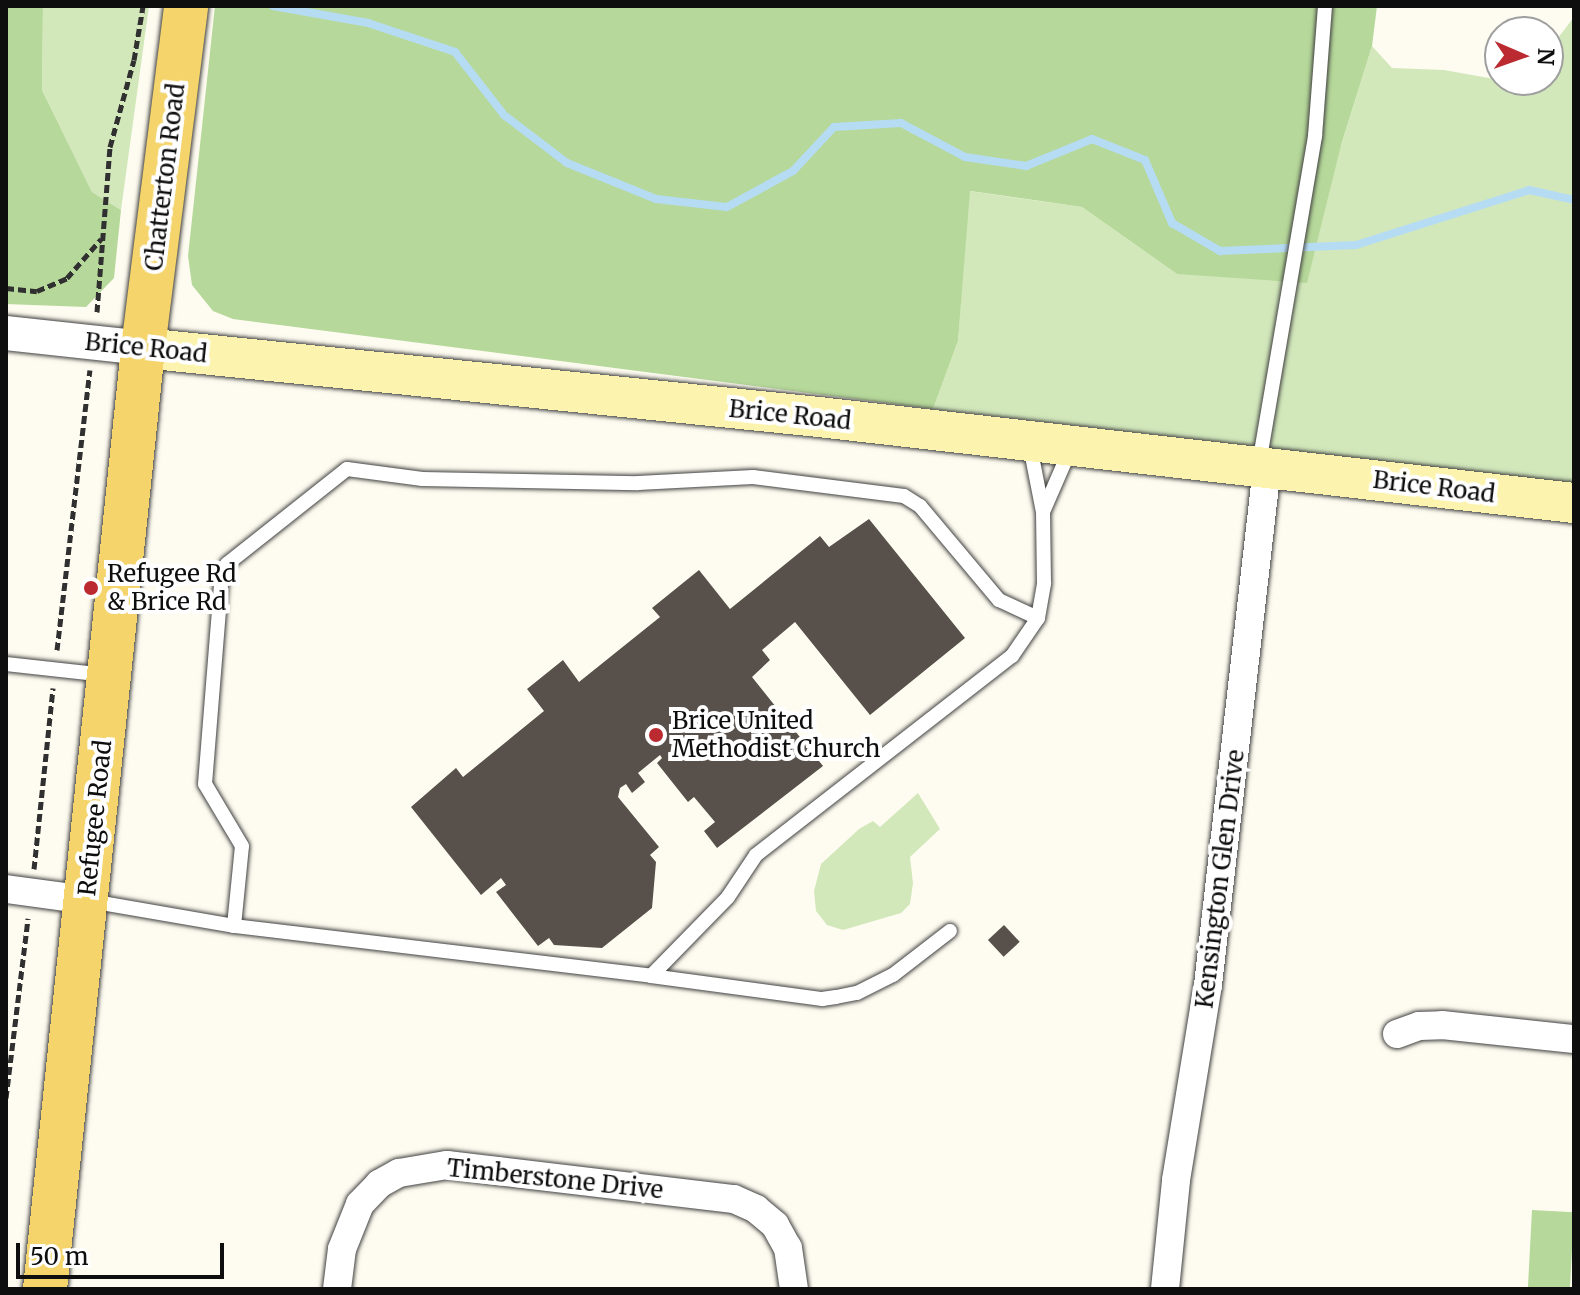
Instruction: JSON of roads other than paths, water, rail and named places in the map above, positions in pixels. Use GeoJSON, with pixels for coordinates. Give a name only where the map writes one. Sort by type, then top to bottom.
{"type":"FeatureCollection","features":[{"type":"Feature","properties":{"kind":"main road","name":"Chatterton Road"},"geometry":{"type":"LineString","coordinates":[[143,348],[184,25]]}},
{"type":"Feature","properties":{"kind":"main road","name":"Brice Road"},"geometry":{"type":"LineString","coordinates":[[143,348],[1071,446],[1574,503]]}},
{"type":"Feature","properties":{"kind":"main road","name":"Refugee Road"},"geometry":{"type":"LineString","coordinates":[[45,1289],[143,348]]}},
{"type":"Feature","properties":{"kind":"street","name":"Brice Road"},"geometry":{"type":"LineString","coordinates":[[6,333],[143,348]]}},
{"type":"Feature","properties":{"kind":"street","name":"Kensington Glen Drive"},"geometry":{"type":"LineString","coordinates":[[1165,1289],[1176,1180],[1208,985],[1263,467]]}},
{"type":"Feature","properties":{"kind":"street"},"geometry":{"type":"LineString","coordinates":[[6,889],[86,900]]}},
{"type":"Feature","properties":{"kind":"street"},"geometry":{"type":"LineString","coordinates":[[1397,1034],[1419,1026],[1442,1025],[1574,1039]]}},
{"type":"Feature","properties":{"kind":"street","name":"Timberstone Drive"},"geometry":{"type":"LineString","coordinates":[[337,1289],[342,1249],[360,1204],[379,1184],[399,1173],[447,1165],[734,1199],[756,1209],[775,1225],[788,1248],[794,1289]]}},
{"type":"Feature","properties":{"kind":"lane"},"geometry":{"type":"LineString","coordinates":[[1263,467],[1292,266],[1315,136],[1325,6]]}},
{"type":"Feature","properties":{"kind":"lane"},"geometry":{"type":"LineString","coordinates":[[651,976],[728,897],[756,855],[1012,656],[1038,618],[1044,583],[1043,512],[1029,442]]}},
{"type":"Feature","properties":{"kind":"lane"},"geometry":{"type":"LineString","coordinates":[[1043,512],[1071,446]]}},
{"type":"Feature","properties":{"kind":"lane"},"geometry":{"type":"LineString","coordinates":[[234,926],[242,846],[205,784],[221,584],[227,564],[347,469],[422,479],[622,483],[753,477],[904,496],[920,506],[999,600],[1038,618]]}},
{"type":"Feature","properties":{"kind":"lane"},"geometry":{"type":"LineString","coordinates":[[6,664],[55,667],[109,676]]}},
{"type":"Feature","properties":{"kind":"lane"},"geometry":{"type":"LineString","coordinates":[[86,900],[234,926],[822,999],[857,993],[893,975],[950,931]]}},
{"type":"Feature","properties":{"kind":"waterway"},"geometry":{"type":"LineString","coordinates":[[273,6],[368,23],[455,52],[504,115],[567,163],[656,199],[727,207],[793,171],[834,127],[901,123],[965,157],[1026,166],[1092,139],[1145,160],[1172,223],[1220,251],[1356,245],[1529,190],[1574,200]]}},
{"type":"Feature","properties":{"kind":"place","name":"Refugee Rd & Brice Rd"},"geometry":{"type":"Point","coordinates":[91,588]}},
{"type":"Feature","properties":{"kind":"place","name":"Brice United Methodist Church"},"geometry":{"type":"Point","coordinates":[656,735]}}]}
